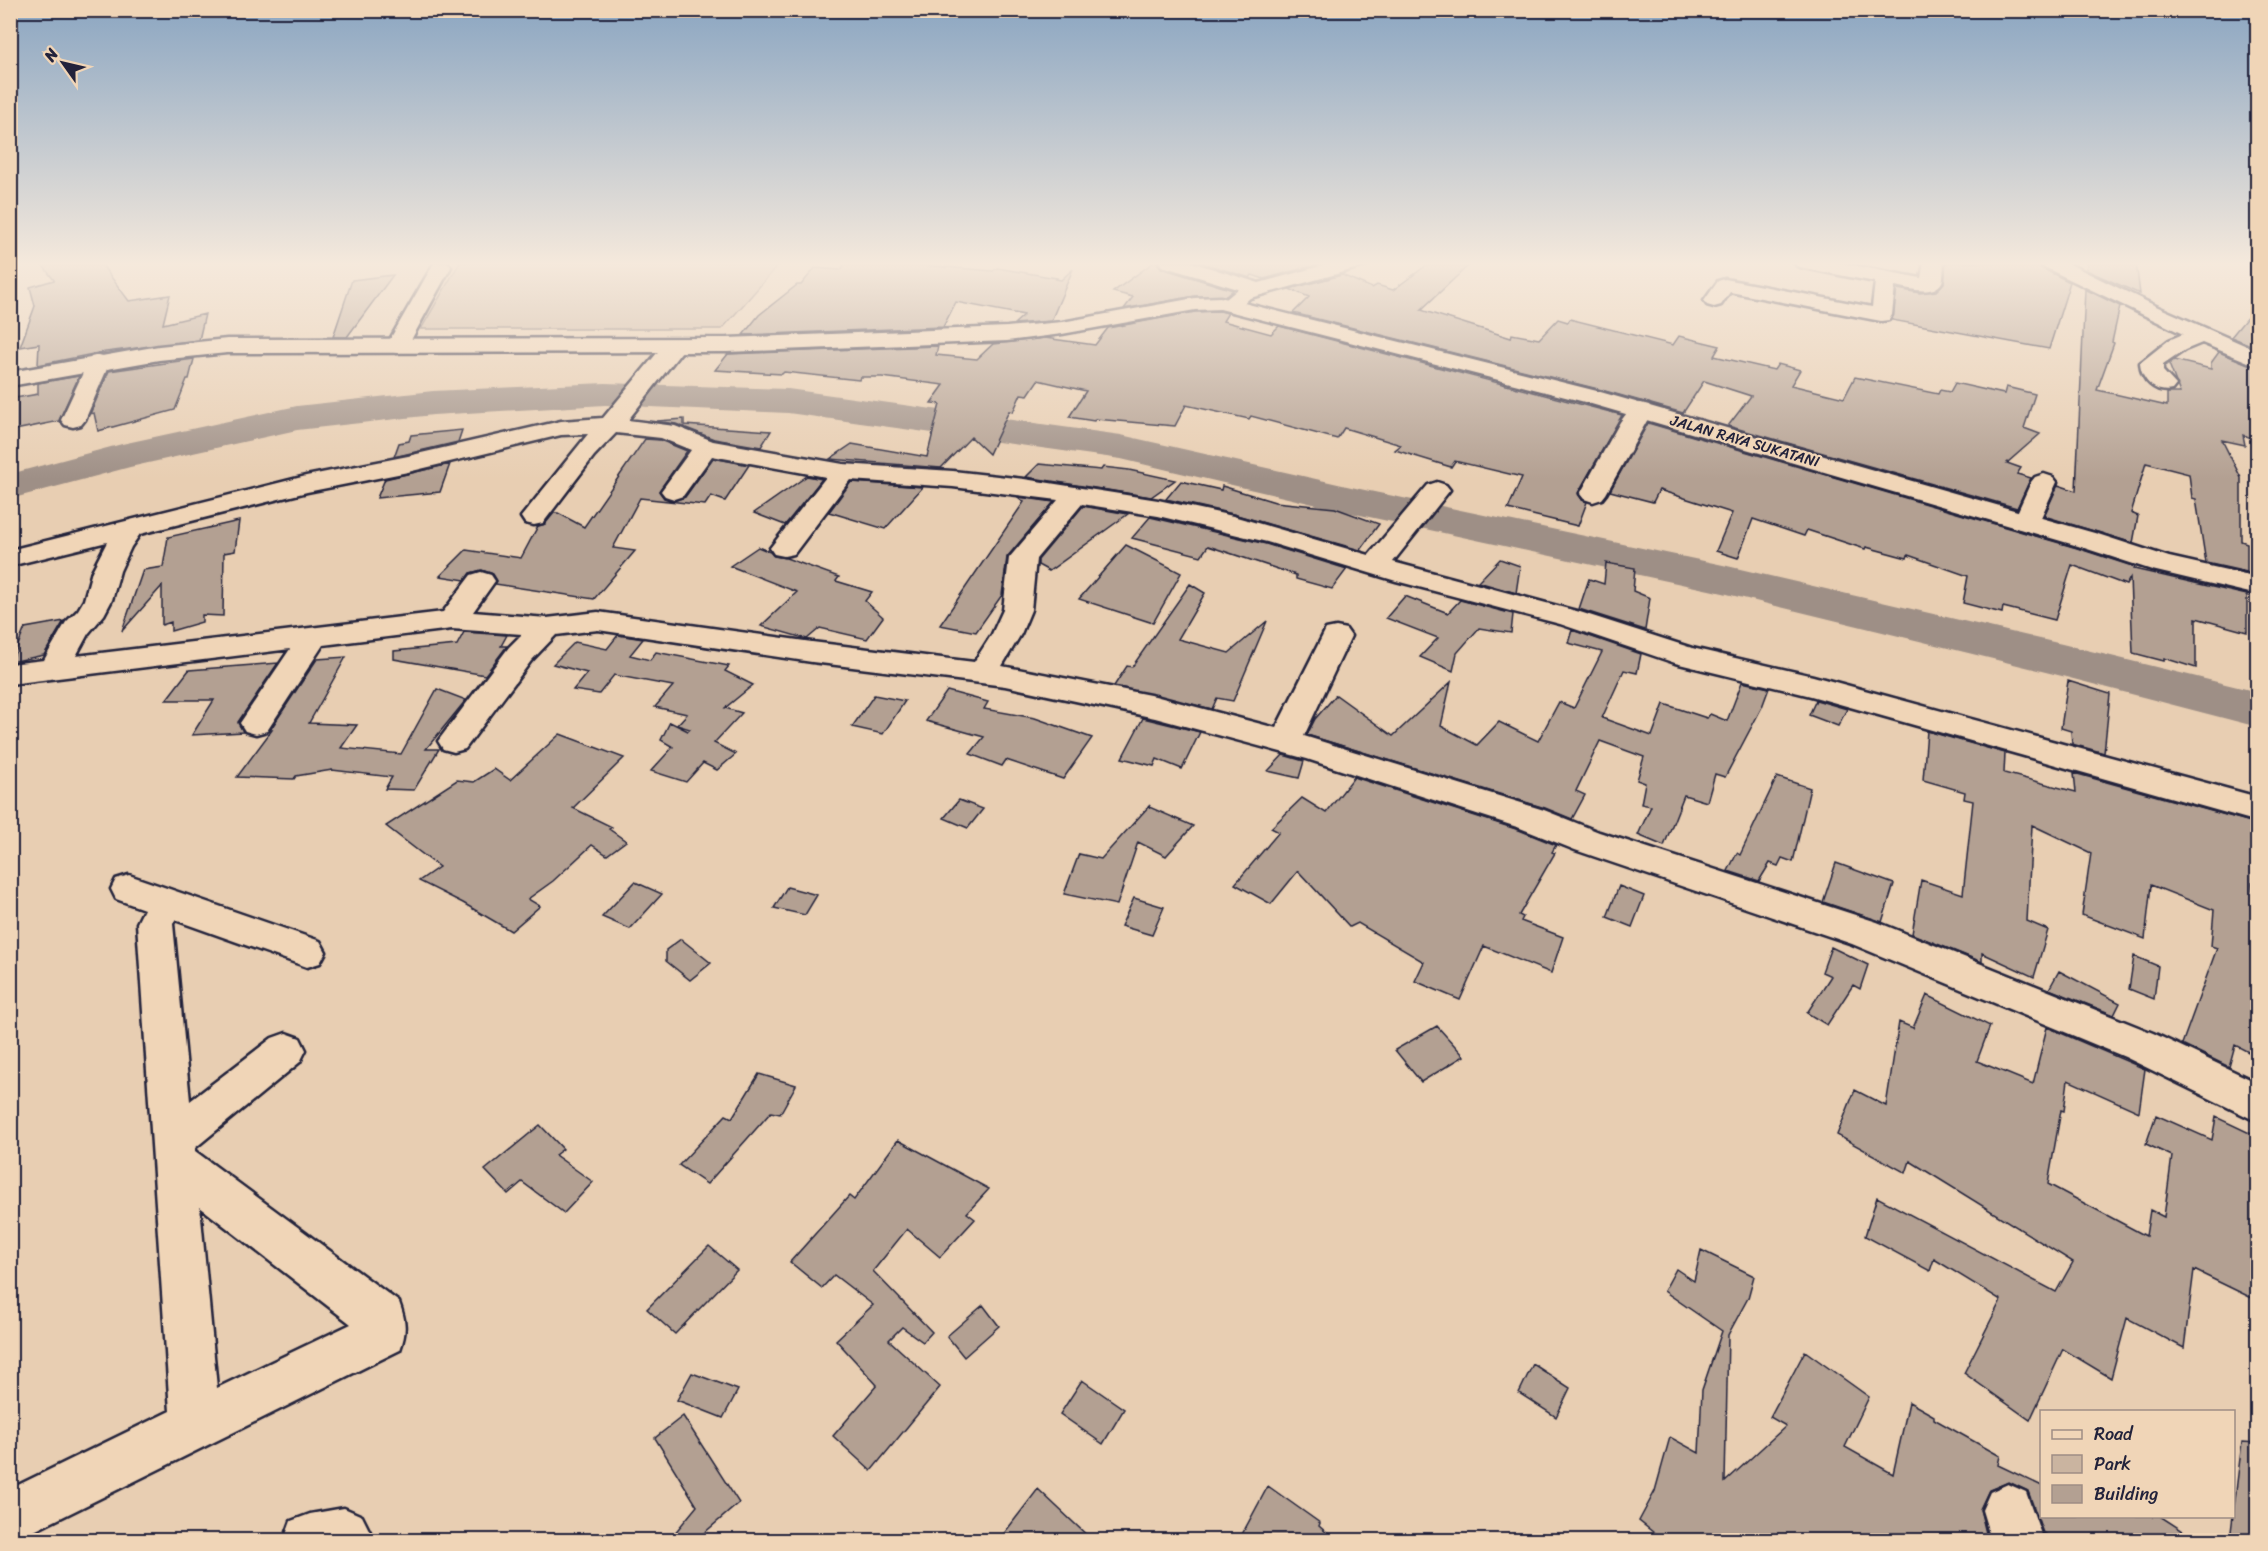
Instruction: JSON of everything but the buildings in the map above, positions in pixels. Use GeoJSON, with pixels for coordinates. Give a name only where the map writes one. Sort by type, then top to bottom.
{"type":"FeatureCollection","features":[{"type":"Feature","properties":{"kind":"street"},"geometry":{"type":"LineString","coordinates":[[397,346],[403,334]]}},
{"type":"Feature","properties":{"kind":"street","name":"JALAN RAYA SUKATANI"},"geometry":{"type":"LineString","coordinates":[[10,379],[99,362],[227,346],[397,346],[669,354],[1001,334]]}},
{"type":"Feature","properties":{"kind":"street","name":"JALAN RAYA SUKATANI"},"geometry":{"type":"LineString","coordinates":[[1379,334],[2026,522],[2141,558],[2258,586]]}},
{"type":"Feature","properties":{"kind":"street"},"geometry":{"type":"LineString","coordinates":[[2164,384],[2152,372],[2151,363],[2170,349],[2201,335],[2258,359]]}},
{"type":"Feature","properties":{"kind":"street"},"geometry":{"type":"LineString","coordinates":[[534,517],[585,451],[618,416],[669,354]]}},
{"type":"Feature","properties":{"kind":"street"},"geometry":{"type":"LineString","coordinates":[[73,420],[99,362]]}},
{"type":"Feature","properties":{"kind":"street"},"geometry":{"type":"LineString","coordinates":[[1593,494],[1632,422],[1641,410]]}},
{"type":"Feature","properties":{"kind":"street"},"geometry":{"type":"LineString","coordinates":[[10,558],[306,484],[408,464],[618,416],[666,431],[706,447],[778,462],[843,472],[953,479],[1076,495],[1158,508],[1224,522],[1375,566],[1570,618],[1686,656],[1813,686],[2258,810]]}},
{"type":"Feature","properties":{"kind":"street"},"geometry":{"type":"LineString","coordinates":[[674,491],[706,447]]}},
{"type":"Feature","properties":{"kind":"street"},"geometry":{"type":"LineString","coordinates":[[784,548],[843,472]]}},
{"type":"Feature","properties":{"kind":"street"},"geometry":{"type":"LineString","coordinates":[[2026,522],[2044,482]]}},
{"type":"Feature","properties":{"kind":"street"},"geometry":{"type":"LineString","coordinates":[[983,673],[1017,613],[1023,558],[1076,495]]}},
{"type":"Feature","properties":{"kind":"street"},"geometry":{"type":"LineString","coordinates":[[1375,566],[1429,500]]}},
{"type":"Feature","properties":{"kind":"street"},"geometry":{"type":"LineString","coordinates":[[53,670],[76,629],[90,615],[98,600],[109,563],[131,527]]}},
{"type":"Feature","properties":{"kind":"street"},"geometry":{"type":"LineString","coordinates":[[452,620],[482,581]]}},
{"type":"Feature","properties":{"kind":"street"},"geometry":{"type":"LineString","coordinates":[[10,674],[452,620],[547,627],[598,621],[812,652],[983,673],[1155,707],[1365,765],[1521,816],[1724,888],[1864,933],[2139,1045],[2258,1104]]}},
{"type":"Feature","properties":{"kind":"street"},"geometry":{"type":"LineString","coordinates":[[454,741],[520,654],[547,627]]}},
{"type":"Feature","properties":{"kind":"street"},"geometry":{"type":"LineString","coordinates":[[256,723],[314,636]]}},
{"type":"Feature","properties":{"kind":"street"},"geometry":{"type":"LineString","coordinates":[[1285,742],[1336,636]]}},
{"type":"Feature","properties":{"kind":"street"},"geometry":{"type":"LineString","coordinates":[[196,1425],[155,923],[148,897],[307,952]]}},
{"type":"Feature","properties":{"kind":"street"},"geometry":{"type":"LineString","coordinates":[[174,1150],[286,1050]]}},
{"type":"Feature","properties":{"kind":"street"},"geometry":{"type":"LineString","coordinates":[[10,1516],[383,1333],[382,1319],[174,1150]]}},
{"type":"Feature","properties":{"kind":"street"},"geometry":{"type":"LineString","coordinates":[[310,1540],[344,1534],[348,1540]]}},
{"type":"Feature","properties":{"kind":"waterway"},"geometry":{"type":"LineString","coordinates":[[10,487],[122,456],[297,418],[433,403],[605,394],[788,401],[1121,447],[1360,502],[1723,579],[2062,660],[2258,710]]}}]}
